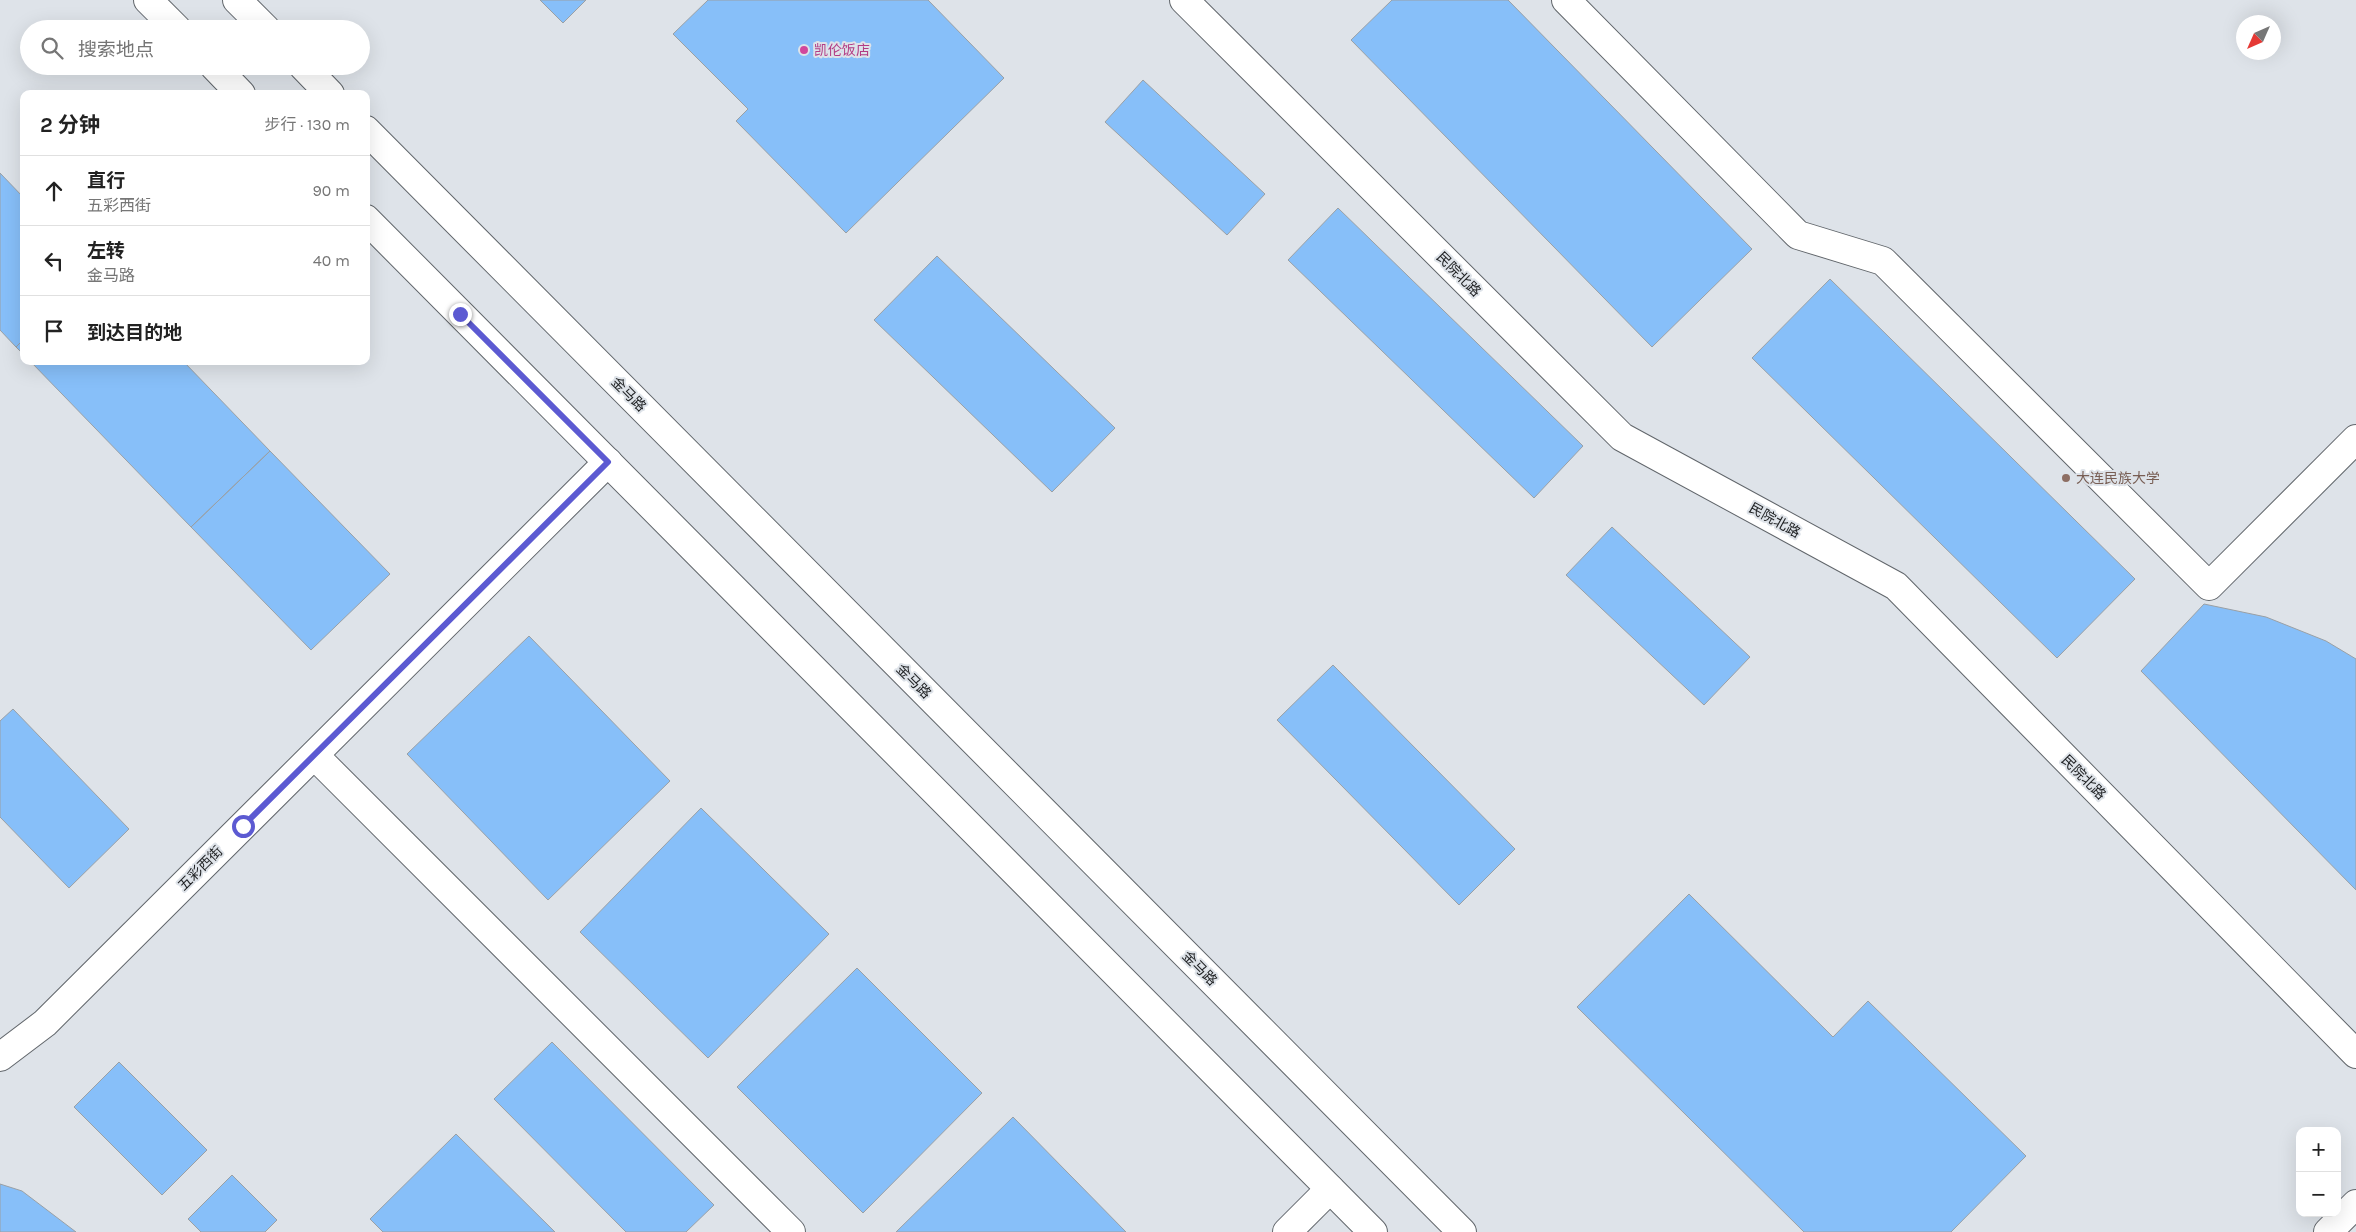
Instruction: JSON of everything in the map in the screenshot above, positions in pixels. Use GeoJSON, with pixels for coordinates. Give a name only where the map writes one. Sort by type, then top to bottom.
{"type":"FeatureCollection","features":[{"type":"Feature","properties":{"kind":"street"},"geometry":{"type":"LineString","coordinates":[[148,0],[168,20]]}},
{"type":"Feature","properties":{"kind":"street"},"geometry":{"type":"LineString","coordinates":[[237,0],[257,20]]}},
{"type":"Feature","properties":{"kind":"street","name":"民院北路"},"geometry":{"type":"LineString","coordinates":[[1184,0],[1622,437],[1896,586],[2356,1054]]}},
{"type":"Feature","properties":{"kind":"street"},"geometry":{"type":"LineString","coordinates":[[1566,0],[1798,235],[1883,261],[2209,586],[2356,439]]}},
{"type":"Feature","properties":{"kind":"street"},"geometry":{"type":"LineString","coordinates":[[223,75],[238,90]]}},
{"type":"Feature","properties":{"kind":"street"},"geometry":{"type":"LineString","coordinates":[[312,75],[326,90]]}},
{"type":"Feature","properties":{"kind":"street","name":"金马路"},"geometry":{"type":"LineString","coordinates":[[370,134],[1462,1232]]}},
{"type":"Feature","properties":{"kind":"street"},"geometry":{"type":"LineString","coordinates":[[370,223],[1373,1232]]}},
{"type":"Feature","properties":{"kind":"street","name":"五彩西街"},"geometry":{"type":"LineString","coordinates":[[0,1057],[45,1023],[608,462]]}},
{"type":"Feature","properties":{"kind":"street"},"geometry":{"type":"LineString","coordinates":[[314,755],[790,1232]]}},
{"type":"Feature","properties":{"kind":"street"},"geometry":{"type":"LineString","coordinates":[[1287,1232],[1330,1189]]}},
{"type":"Feature","properties":{"kind":"street"},"geometry":{"type":"LineString","coordinates":[[2328,1232],[2356,1204]]}},
{"type":"Feature","properties":{"kind":"building"},"geometry":{"type":"Polygon","coordinates":[[[540,0],[586,0],[563,23],[540,0]]]}},
{"type":"Feature","properties":{"kind":"building"},"geometry":{"type":"Polygon","coordinates":[[[708,0],[928,0],[1004,78],[846,233],[736,121],[748,109],[673,34],[708,0]]]}},
{"type":"Feature","properties":{"kind":"building"},"geometry":{"type":"Polygon","coordinates":[[[1392,0],[1508,0],[1752,249],[1652,347],[1351,40],[1392,0]]]}},
{"type":"Feature","properties":{"kind":"building"},"geometry":{"type":"Polygon","coordinates":[[[1143,80],[1265,194],[1227,235],[1105,122],[1143,80]]]}},
{"type":"Feature","properties":{"kind":"building"},"geometry":{"type":"Polygon","coordinates":[[[0,173],[20,194],[20,343],[16,347],[0,330],[0,173]]]}},
{"type":"Feature","properties":{"kind":"building"},"geometry":{"type":"Polygon","coordinates":[[[1338,208],[1583,446],[1534,498],[1288,260],[1338,208]]]}},
{"type":"Feature","properties":{"kind":"building"},"geometry":{"type":"Polygon","coordinates":[[[937,256],[1115,428],[1052,492],[874,320],[937,256]]]}},
{"type":"Feature","properties":{"kind":"building"},"geometry":{"type":"Polygon","coordinates":[[[1830,279],[2135,579],[2057,658],[1752,358],[1830,279]]]}},
{"type":"Feature","properties":{"kind":"building"},"geometry":{"type":"Polygon","coordinates":[[[20,343],[20,351],[16,347],[20,343]]]}},
{"type":"Feature","properties":{"kind":"building"},"geometry":{"type":"Polygon","coordinates":[[[34,365],[187,365],[270,451],[191,527],[34,365]]]}},
{"type":"Feature","properties":{"kind":"building"},"geometry":{"type":"Polygon","coordinates":[[[270,451],[390,574],[311,650],[191,527],[270,451]]]}},
{"type":"Feature","properties":{"kind":"building"},"geometry":{"type":"Polygon","coordinates":[[[1612,527],[1750,657],[1704,705],[1566,575],[1612,527]]]}},
{"type":"Feature","properties":{"kind":"building"},"geometry":{"type":"Polygon","coordinates":[[[2204,604],[2266,617],[2326,641],[2356,659],[2356,890],[2141,671],[2204,604]]]}},
{"type":"Feature","properties":{"kind":"building"},"geometry":{"type":"Polygon","coordinates":[[[529,636],[670,781],[548,900],[407,754],[529,636]]]}},
{"type":"Feature","properties":{"kind":"building"},"geometry":{"type":"Polygon","coordinates":[[[1333,665],[1515,849],[1459,905],[1277,720],[1333,665]]]}},
{"type":"Feature","properties":{"kind":"building"},"geometry":{"type":"Polygon","coordinates":[[[13,709],[129,829],[69,888],[0,817],[0,721],[13,709]]]}},
{"type":"Feature","properties":{"kind":"building"},"geometry":{"type":"Polygon","coordinates":[[[701,808],[829,934],[708,1058],[580,932],[701,808]]]}},
{"type":"Feature","properties":{"kind":"building"},"geometry":{"type":"Polygon","coordinates":[[[1689,894],[1833,1037],[1868,1001],[2026,1156],[1951,1232],[1804,1232],[1577,1007],[1689,894]]]}},
{"type":"Feature","properties":{"kind":"building"},"geometry":{"type":"Polygon","coordinates":[[[857,968],[982,1093],[863,1213],[737,1087],[857,968]]]}},
{"type":"Feature","properties":{"kind":"building"},"geometry":{"type":"Polygon","coordinates":[[[552,1042],[714,1205],[686,1232],[626,1232],[494,1099],[552,1042]]]}},
{"type":"Feature","properties":{"kind":"building"},"geometry":{"type":"Polygon","coordinates":[[[119,1062],[207,1150],[162,1195],[74,1107],[119,1062]]]}},
{"type":"Feature","properties":{"kind":"building"},"geometry":{"type":"Polygon","coordinates":[[[1013,1117],[1126,1232],[896,1232],[1013,1117]]]}},
{"type":"Feature","properties":{"kind":"building"},"geometry":{"type":"Polygon","coordinates":[[[456,1134],[555,1232],[383,1232],[370,1219],[456,1134]]]}},
{"type":"Feature","properties":{"kind":"building"},"geometry":{"type":"Polygon","coordinates":[[[232,1175],[277,1220],[265,1232],[201,1232],[188,1219],[232,1175]]]}},
{"type":"Feature","properties":{"kind":"building"},"geometry":{"type":"Polygon","coordinates":[[[0,1184],[22,1191],[76,1232],[0,1232],[0,1184]]]}},
{"type":"Feature","properties":{"kind":"place","name":"凯伦饭店"},"geometry":{"type":"Point","coordinates":[804,50]}},
{"type":"Feature","properties":{"kind":"place","name":"大连民族大学"},"geometry":{"type":"Point","coordinates":[2066,478]}},
{"type":"Feature","properties":{"kind":"route"},"geometry":{"type":"LineString","coordinates":[[243,826],[608,462],[460,314]]}}]}
